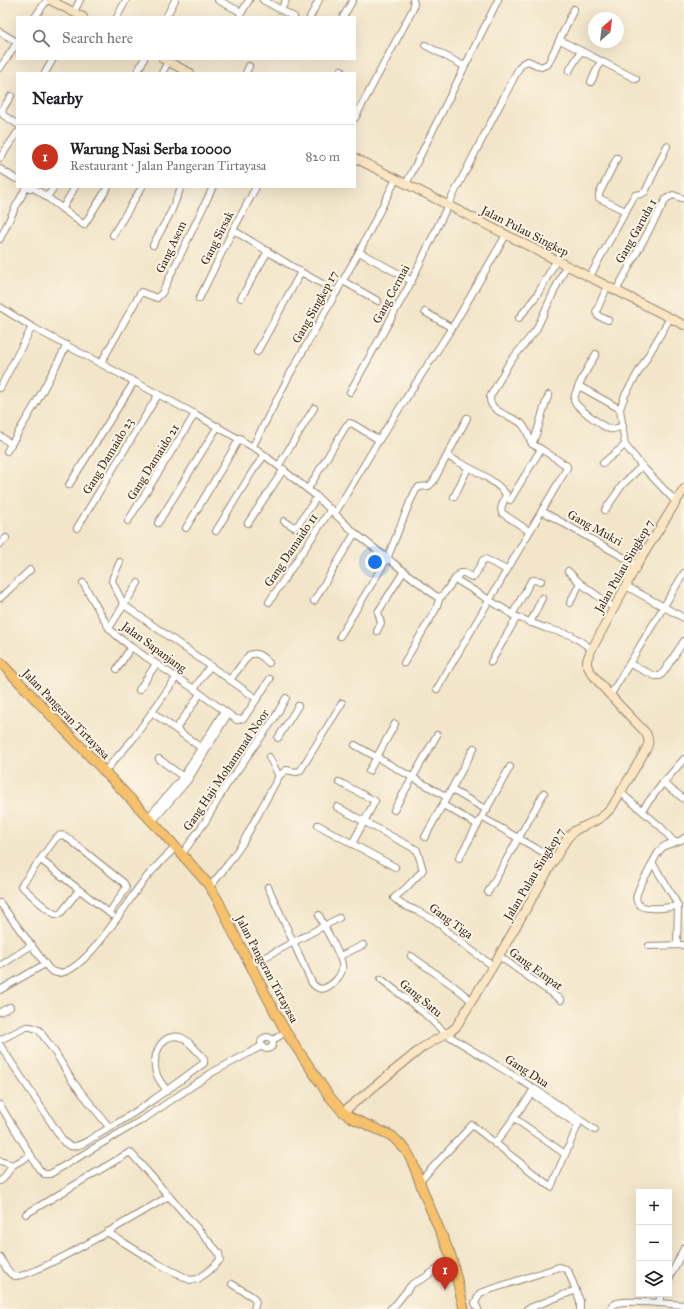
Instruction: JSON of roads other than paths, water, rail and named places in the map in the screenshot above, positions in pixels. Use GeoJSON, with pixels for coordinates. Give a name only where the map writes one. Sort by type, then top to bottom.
{"type":"FeatureCollection","features":[{"type":"Feature","properties":{"kind":"main road","name":"Jalan Pangeran Tirtayasa"},"geometry":{"type":"LineString","coordinates":[[0,662],[179,850],[210,887],[286,1032],[318,1082],[329,1096],[343,1112],[352,1118],[392,1136],[406,1150],[452,1259],[464,1309]]}},
{"type":"Feature","properties":{"kind":"street"},"geometry":{"type":"LineString","coordinates":[[36,16],[47,0]]}},
{"type":"Feature","properties":{"kind":"street"},"geometry":{"type":"LineString","coordinates":[[50,0],[78,15],[80,0]]}},
{"type":"Feature","properties":{"kind":"street"},"geometry":{"type":"LineString","coordinates":[[118,16],[126,0]]}},
{"type":"Feature","properties":{"kind":"street"},"geometry":{"type":"LineString","coordinates":[[167,16],[175,0]]}},
{"type":"Feature","properties":{"kind":"street"},"geometry":{"type":"LineString","coordinates":[[218,0],[240,14],[249,0]]}},
{"type":"Feature","properties":{"kind":"street"},"geometry":{"type":"LineString","coordinates":[[263,0],[292,16]]}},
{"type":"Feature","properties":{"kind":"street"},"geometry":{"type":"LineString","coordinates":[[281,10],[286,0]]}},
{"type":"Feature","properties":{"kind":"street"},"geometry":{"type":"LineString","coordinates":[[311,16],[319,0]]}},
{"type":"Feature","properties":{"kind":"street"},"geometry":{"type":"LineString","coordinates":[[344,16],[352,0]]}},
{"type":"Feature","properties":{"kind":"street"},"geometry":{"type":"LineString","coordinates":[[356,116],[413,9],[413,0]]}},
{"type":"Feature","properties":{"kind":"street"},"geometry":{"type":"LineString","coordinates":[[406,184],[498,0]]}},
{"type":"Feature","properties":{"kind":"street"},"geometry":{"type":"LineString","coordinates":[[574,10],[560,40],[636,79]]}},
{"type":"Feature","properties":{"kind":"street"},"geometry":{"type":"LineString","coordinates":[[0,32],[16,42]]}},
{"type":"Feature","properties":{"kind":"street","name":"Gang Cermai"},"geometry":{"type":"LineString","coordinates":[[350,392],[412,280],[448,205],[519,68],[523,63],[528,61],[538,66],[546,66],[560,40]]}},
{"type":"Feature","properties":{"kind":"street"},"geometry":{"type":"LineString","coordinates":[[0,68],[16,44]]}},
{"type":"Feature","properties":{"kind":"street"},"geometry":{"type":"LineString","coordinates":[[425,46],[464,66]]}},
{"type":"Feature","properties":{"kind":"street"},"geometry":{"type":"LineString","coordinates":[[569,71],[580,51]]}},
{"type":"Feature","properties":{"kind":"street"},"geometry":{"type":"LineString","coordinates":[[46,72],[52,60]]}},
{"type":"Feature","properties":{"kind":"street"},"geometry":{"type":"LineString","coordinates":[[138,72],[144,60]]}},
{"type":"Feature","properties":{"kind":"street"},"geometry":{"type":"LineString","coordinates":[[162,72],[166,60],[188,72]]}},
{"type":"Feature","properties":{"kind":"street"},"geometry":{"type":"LineString","coordinates":[[591,82],[601,61]]}},
{"type":"Feature","properties":{"kind":"street"},"geometry":{"type":"LineString","coordinates":[[246,72],[249,66]]}},
{"type":"Feature","properties":{"kind":"street"},"geometry":{"type":"LineString","coordinates":[[11,96],[2,110],[3,115],[16,123]]}},
{"type":"Feature","properties":{"kind":"street"},"geometry":{"type":"LineString","coordinates":[[0,158],[16,134]]}},
{"type":"Feature","properties":{"kind":"street"},"geometry":{"type":"LineString","coordinates":[[590,278],[635,195],[645,192],[667,146]]}},
{"type":"Feature","properties":{"kind":"street"},"geometry":{"type":"LineString","coordinates":[[617,158],[598,194],[599,198],[625,211]]}},
{"type":"Feature","properties":{"kind":"street","name":"Jalan Pulau Singkep"},"geometry":{"type":"LineString","coordinates":[[356,159],[606,287],[684,325]]}},
{"type":"Feature","properties":{"kind":"street"},"geometry":{"type":"LineString","coordinates":[[0,169],[16,178]]}},
{"type":"Feature","properties":{"kind":"street","name":"Gang Singkep 17"},"geometry":{"type":"LineString","coordinates":[[253,446],[290,374],[359,252],[396,179]]}},
{"type":"Feature","properties":{"kind":"street"},"geometry":{"type":"LineString","coordinates":[[0,238],[26,188],[33,188],[84,225],[107,188]]}},
{"type":"Feature","properties":{"kind":"street"},"geometry":{"type":"LineString","coordinates":[[47,197],[53,188]]}},
{"type":"Feature","properties":{"kind":"street"},"geometry":{"type":"LineString","coordinates":[[62,208],[74,188]]}},
{"type":"Feature","properties":{"kind":"street"},"geometry":{"type":"LineString","coordinates":[[113,235],[141,188]]}},
{"type":"Feature","properties":{"kind":"street","name":"Gang Asem"},"geometry":{"type":"LineString","coordinates":[[153,245],[171,212],[181,188]]}},
{"type":"Feature","properties":{"kind":"street","name":"Gang Asem"},"geometry":{"type":"LineString","coordinates":[[101,363],[140,293],[141,292],[157,298],[162,293],[213,188]]}},
{"type":"Feature","properties":{"kind":"street","name":"Gang Sirsak"},"geometry":{"type":"LineString","coordinates":[[199,299],[255,188]]}},
{"type":"Feature","properties":{"kind":"street","name":"Gang Garuda 1"},"geometry":{"type":"LineString","coordinates":[[616,291],[666,199],[673,195],[684,198]]}},
{"type":"Feature","properties":{"kind":"street"},"geometry":{"type":"LineString","coordinates":[[233,230],[336,292]]}},
{"type":"Feature","properties":{"kind":"street","name":"Gang Damaido 11"},"geometry":{"type":"LineString","coordinates":[[269,602],[333,511],[452,328],[506,235]]}},
{"type":"Feature","properties":{"kind":"street"},"geometry":{"type":"LineString","coordinates":[[241,298],[268,251]]}},
{"type":"Feature","properties":{"kind":"street"},"geometry":{"type":"LineString","coordinates":[[359,252],[412,280]]}},
{"type":"Feature","properties":{"kind":"street"},"geometry":{"type":"LineString","coordinates":[[519,318],[538,295],[556,261]]}},
{"type":"Feature","properties":{"kind":"street"},"geometry":{"type":"LineString","coordinates":[[437,689],[567,468],[565,465],[532,444],[521,423],[497,410],[489,401],[509,363],[536,330],[566,266]]}},
{"type":"Feature","properties":{"kind":"street"},"geometry":{"type":"LineString","coordinates":[[257,352],[301,272]]}},
{"type":"Feature","properties":{"kind":"street"},"geometry":{"type":"LineString","coordinates":[[343,281],[378,301]]}},
{"type":"Feature","properties":{"kind":"street"},"geometry":{"type":"LineString","coordinates":[[606,287],[596,312],[598,316],[608,320]]}},
{"type":"Feature","properties":{"kind":"street"},"geometry":{"type":"LineString","coordinates":[[0,307],[32,327],[253,446],[308,489],[355,533],[387,559],[437,597],[440,597]]}},
{"type":"Feature","properties":{"kind":"street"},"geometry":{"type":"LineString","coordinates":[[425,312],[452,328]]}},
{"type":"Feature","properties":{"kind":"street"},"geometry":{"type":"LineString","coordinates":[[670,318],[625,394],[620,409],[625,445],[642,466],[676,502]]}},
{"type":"Feature","properties":{"kind":"street"},"geometry":{"type":"LineString","coordinates":[[0,388],[32,327]]}},
{"type":"Feature","properties":{"kind":"street"},"geometry":{"type":"LineString","coordinates":[[7,451],[36,403],[67,345]]}},
{"type":"Feature","properties":{"kind":"street"},"geometry":{"type":"LineString","coordinates":[[596,354],[586,370],[574,401],[579,408],[608,429],[623,426]]}},
{"type":"Feature","properties":{"kind":"street"},"geometry":{"type":"LineString","coordinates":[[69,485],[134,382]]}},
{"type":"Feature","properties":{"kind":"street"},"geometry":{"type":"LineString","coordinates":[[580,386],[620,409]]}},
{"type":"Feature","properties":{"kind":"street","name":"Gang Damaido 23"},"geometry":{"type":"LineString","coordinates":[[77,528],[158,395]]}},
{"type":"Feature","properties":{"kind":"street"},"geometry":{"type":"LineString","coordinates":[[532,444],[536,437],[549,395]]}},
{"type":"Feature","properties":{"kind":"street"},"geometry":{"type":"LineString","coordinates":[[279,465],[314,408]]}},
{"type":"Feature","properties":{"kind":"street","name":"Gang Damaido 21"},"geometry":{"type":"LineString","coordinates":[[128,521],[195,414]]}},
{"type":"Feature","properties":{"kind":"street"},"geometry":{"type":"LineString","coordinates":[[340,636],[387,559],[416,490],[419,487],[431,485],[467,418]]}},
{"type":"Feature","properties":{"kind":"street"},"geometry":{"type":"LineString","coordinates":[[308,489],[348,424],[353,424],[379,440]]}},
{"type":"Feature","properties":{"kind":"street"},"geometry":{"type":"LineString","coordinates":[[158,523],[218,426]]}},
{"type":"Feature","properties":{"kind":"street"},"geometry":{"type":"LineString","coordinates":[[0,436],[11,444]]}},
{"type":"Feature","properties":{"kind":"street"},"geometry":{"type":"LineString","coordinates":[[186,528],[240,438]]}},
{"type":"Feature","properties":{"kind":"street"},"geometry":{"type":"LineString","coordinates":[[603,463],[625,445]]}},
{"type":"Feature","properties":{"kind":"street"},"geometry":{"type":"LineString","coordinates":[[510,500],[541,449]]}},
{"type":"Feature","properties":{"kind":"street"},"geometry":{"type":"LineString","coordinates":[[216,531],[254,469],[265,455]]}},
{"type":"Feature","properties":{"kind":"street"},"geometry":{"type":"LineString","coordinates":[[447,456],[489,479],[503,490],[506,494],[501,509],[502,513],[529,531]]}},
{"type":"Feature","properties":{"kind":"street"},"geometry":{"type":"LineString","coordinates":[[605,510],[623,484],[642,466]]}},
{"type":"Feature","properties":{"kind":"street"},"geometry":{"type":"LineString","coordinates":[[454,497],[468,468]]}},
{"type":"Feature","properties":{"kind":"street"},"geometry":{"type":"LineString","coordinates":[[248,523],[284,470]]}},
{"type":"Feature","properties":{"kind":"street","name":"Jalan Pulau Singkep 7"},"geometry":{"type":"LineString","coordinates":[[343,1112],[423,1047],[456,1027],[570,834],[575,829],[594,822],[606,814],[612,807],[644,753],[649,739],[646,733],[589,669],[587,664],[588,657],[637,565],[684,488]]}},
{"type":"Feature","properties":{"kind":"street"},"geometry":{"type":"LineString","coordinates":[[284,521],[294,527],[298,525],[317,497]]}},
{"type":"Feature","properties":{"kind":"street","name":"Gang Mukri"},"geometry":{"type":"LineString","coordinates":[[542,511],[637,565]]}},
{"type":"Feature","properties":{"kind":"street"},"geometry":{"type":"LineString","coordinates":[[314,601],[355,533]]}},
{"type":"Feature","properties":{"kind":"street"},"geometry":{"type":"LineString","coordinates":[[0,544],[6,538]]}},
{"type":"Feature","properties":{"kind":"street"},"geometry":{"type":"LineString","coordinates":[[404,663],[440,607],[440,597],[458,574],[462,572],[474,577],[482,560],[485,559],[507,570]]}},
{"type":"Feature","properties":{"kind":"street"},"geometry":{"type":"LineString","coordinates":[[120,562],[112,577],[112,581],[124,605],[257,699]]}},
{"type":"Feature","properties":{"kind":"street"},"geometry":{"type":"LineString","coordinates":[[0,598],[30,570]]}},
{"type":"Feature","properties":{"kind":"street"},"geometry":{"type":"LineString","coordinates":[[377,631],[381,623],[378,612],[404,571]]}},
{"type":"Feature","properties":{"kind":"street"},"geometry":{"type":"LineString","coordinates":[[568,571],[580,583],[614,608]]}},
{"type":"Feature","properties":{"kind":"street"},"geometry":{"type":"LineString","coordinates":[[611,694],[684,573]]}},
{"type":"Feature","properties":{"kind":"street"},"geometry":{"type":"LineString","coordinates":[[455,579],[515,616],[530,623],[571,635],[592,649]]}},
{"type":"Feature","properties":{"kind":"street"},"geometry":{"type":"LineString","coordinates":[[491,662],[531,582],[533,580],[541,581]]}},
{"type":"Feature","properties":{"kind":"street","name":"Jalan Sapanjang"},"geometry":{"type":"LineString","coordinates":[[83,583],[109,628],[131,647],[194,689],[226,713]]}},
{"type":"Feature","properties":{"kind":"street"},"geometry":{"type":"LineString","coordinates":[[109,628],[138,583]]}},
{"type":"Feature","properties":{"kind":"street"},"geometry":{"type":"LineString","coordinates":[[570,603],[580,583]]}},
{"type":"Feature","properties":{"kind":"street"},"geometry":{"type":"LineString","coordinates":[[626,586],[684,618]]}},
{"type":"Feature","properties":{"kind":"street"},"geometry":{"type":"LineString","coordinates":[[530,623],[542,598]]}},
{"type":"Feature","properties":{"kind":"street"},"geometry":{"type":"LineString","coordinates":[[630,664],[656,676],[660,676],[684,641]]}},
{"type":"Feature","properties":{"kind":"street"},"geometry":{"type":"LineString","coordinates":[[117,669],[131,647]]}},
{"type":"Feature","properties":{"kind":"street"},"geometry":{"type":"LineString","coordinates":[[230,680],[249,655],[254,653],[258,654],[269,663]]}},
{"type":"Feature","properties":{"kind":"street"},"geometry":{"type":"LineString","coordinates":[[139,690],[156,664]]}},
{"type":"Feature","properties":{"kind":"street"},"geometry":{"type":"LineString","coordinates":[[194,689],[210,666]]}},
{"type":"Feature","properties":{"kind":"street"},"geometry":{"type":"LineString","coordinates":[[104,772],[133,739],[176,678]]}},
{"type":"Feature","properties":{"kind":"street"},"geometry":{"type":"LineString","coordinates":[[150,820],[185,778],[226,713],[237,720],[244,718],[270,679]]}},
{"type":"Feature","properties":{"kind":"street"},"geometry":{"type":"LineString","coordinates":[[176,729],[200,694]]}},
{"type":"Feature","properties":{"kind":"street","name":"Gang Haji Mohammad Noor"},"geometry":{"type":"LineString","coordinates":[[45,964],[52,972],[58,974],[65,972],[75,966],[93,950],[151,871],[179,850],[205,822],[226,786],[274,719],[286,698]]}},
{"type":"Feature","properties":{"kind":"street"},"geometry":{"type":"LineString","coordinates":[[210,887],[242,844],[279,776],[286,770],[296,772],[300,771],[342,703]]}},
{"type":"Feature","properties":{"kind":"street"},"geometry":{"type":"LineString","coordinates":[[278,738],[298,706]]}},
{"type":"Feature","properties":{"kind":"street"},"geometry":{"type":"LineString","coordinates":[[152,712],[203,749]]}},
{"type":"Feature","properties":{"kind":"street"},"geometry":{"type":"LineString","coordinates":[[274,719],[285,726]]}},
{"type":"Feature","properties":{"kind":"street"},"geometry":{"type":"LineString","coordinates":[[369,771],[395,724]]}},
{"type":"Feature","properties":{"kind":"street"},"geometry":{"type":"LineString","coordinates":[[394,810],[437,735]]}},
{"type":"Feature","properties":{"kind":"street"},"geometry":{"type":"LineString","coordinates":[[355,745],[447,797]]}},
{"type":"Feature","properties":{"kind":"street"},"geometry":{"type":"LineString","coordinates":[[425,837],[474,748]]}},
{"type":"Feature","properties":{"kind":"street"},"geometry":{"type":"LineString","coordinates":[[269,757],[279,776]]}},
{"type":"Feature","properties":{"kind":"street"},"geometry":{"type":"LineString","coordinates":[[159,759],[185,778]]}},
{"type":"Feature","properties":{"kind":"street"},"geometry":{"type":"LineString","coordinates":[[642,810],[684,759]]}},
{"type":"Feature","properties":{"kind":"street"},"geometry":{"type":"LineString","coordinates":[[459,858],[483,818],[510,767]]}},
{"type":"Feature","properties":{"kind":"street"},"geometry":{"type":"LineString","coordinates":[[339,782],[375,801],[352,844]]}},
{"type":"Feature","properties":{"kind":"street"},"geometry":{"type":"LineString","coordinates":[[663,783],[684,799]]}},
{"type":"Feature","properties":{"kind":"street"},"geometry":{"type":"LineString","coordinates":[[452,790],[487,810]]}},
{"type":"Feature","properties":{"kind":"street"},"geometry":{"type":"LineString","coordinates":[[620,792],[666,832],[674,842]]}},
{"type":"Feature","properties":{"kind":"street"},"geometry":{"type":"LineString","coordinates":[[488,892],[544,793]]}},
{"type":"Feature","properties":{"kind":"street"},"geometry":{"type":"LineString","coordinates":[[443,804],[478,825]]}},
{"type":"Feature","properties":{"kind":"street"},"geometry":{"type":"LineString","coordinates":[[337,807],[364,822]]}},
{"type":"Feature","properties":{"kind":"street"},"geometry":{"type":"LineString","coordinates":[[483,818],[555,859]]}},
{"type":"Feature","properties":{"kind":"street","name":"Gang Tiga"},"geometry":{"type":"LineString","coordinates":[[364,822],[417,850],[423,870],[394,898],[401,904],[417,910],[435,920],[456,939],[493,966]]}},
{"type":"Feature","properties":{"kind":"street"},"geometry":{"type":"LineString","coordinates":[[318,825],[394,867]]}},
{"type":"Feature","properties":{"kind":"street"},"geometry":{"type":"LineString","coordinates":[[79,890],[61,913],[55,914],[21,886],[58,836],[62,835],[124,883],[126,888],[109,913]]}},
{"type":"Feature","properties":{"kind":"street"},"geometry":{"type":"LineString","coordinates":[[678,906],[655,909],[646,908],[639,905],[636,901],[636,895],[639,887],[663,847],[674,842],[683,841]]}},
{"type":"Feature","properties":{"kind":"street"},"geometry":{"type":"LineString","coordinates":[[41,860],[117,918]]}},
{"type":"Feature","properties":{"kind":"street"},"geometry":{"type":"LineString","coordinates":[[653,864],[674,896],[678,906],[676,945]]}},
{"type":"Feature","properties":{"kind":"street"},"geometry":{"type":"LineString","coordinates":[[268,887],[292,942],[312,982],[320,989],[325,988],[335,982],[343,966],[340,956],[324,927],[320,915]]}},
{"type":"Feature","properties":{"kind":"street"},"geometry":{"type":"LineString","coordinates":[[0,903],[45,964],[0,990]]}},
{"type":"Feature","properties":{"kind":"street"},"geometry":{"type":"LineString","coordinates":[[250,965],[339,918]]}},
{"type":"Feature","properties":{"kind":"street"},"geometry":{"type":"LineString","coordinates":[[1,963],[32,945]]}},
{"type":"Feature","properties":{"kind":"street"},"geometry":{"type":"LineString","coordinates":[[340,956],[363,945]]}},
{"type":"Feature","properties":{"kind":"street"},"geometry":{"type":"LineString","coordinates":[[649,946],[684,945]]}},
{"type":"Feature","properties":{"kind":"street"},"geometry":{"type":"LineString","coordinates":[[411,956],[472,1001]]}},
{"type":"Feature","properties":{"kind":"street","name":"Gang Empat"},"geometry":{"type":"LineString","coordinates":[[499,956],[561,1000]]}},
{"type":"Feature","properties":{"kind":"street","name":"Gang Satu"},"geometry":{"type":"LineString","coordinates":[[381,979],[424,1013],[446,1034]]}},
{"type":"Feature","properties":{"kind":"street"},"geometry":{"type":"LineString","coordinates":[[0,1012],[10,1007]]}},
{"type":"Feature","properties":{"kind":"street"},"geometry":{"type":"LineString","coordinates":[[0,1040],[26,1027],[39,1030],[73,1082],[110,1128]]}},
{"type":"Feature","properties":{"kind":"street"},"geometry":{"type":"LineString","coordinates":[[0,1105],[41,1172],[44,1174],[50,1174],[145,1118],[213,1072],[262,1046],[261,1041],[264,1038],[269,1037],[273,1040],[286,1032]]}},
{"type":"Feature","properties":{"kind":"street","name":"Gang Dua"},"geometry":{"type":"LineString","coordinates":[[446,1034],[595,1130]]}},
{"type":"Feature","properties":{"kind":"street"},"geometry":{"type":"LineString","coordinates":[[0,1045],[64,1142],[69,1146],[75,1146],[110,1128],[167,1091],[204,1063],[204,1058],[192,1045],[184,1039],[178,1037],[171,1038],[162,1043],[156,1052],[156,1074],[167,1091]]}},
{"type":"Feature","properties":{"kind":"street"},"geometry":{"type":"LineString","coordinates":[[420,1181],[472,1125],[495,1144],[551,1187],[578,1125],[533,1091],[495,1144]]}},
{"type":"Feature","properties":{"kind":"street"},"geometry":{"type":"LineString","coordinates":[[514,1118],[565,1154]]}},
{"type":"Feature","properties":{"kind":"street"},"geometry":{"type":"LineString","coordinates":[[26,1214],[130,1152],[221,1256],[220,1260],[209,1271],[198,1279],[190,1280],[184,1278],[107,1232]]}},
{"type":"Feature","properties":{"kind":"street"},"geometry":{"type":"LineString","coordinates":[[0,1181],[13,1165],[31,1155]]}},
{"type":"Feature","properties":{"kind":"street"},"geometry":{"type":"LineString","coordinates":[[0,1161],[13,1165]]}},
{"type":"Feature","properties":{"kind":"street"},"geometry":{"type":"LineString","coordinates":[[0,1258],[9,1271],[14,1275],[19,1276],[48,1264],[169,1196]]}},
{"type":"Feature","properties":{"kind":"street"},"geometry":{"type":"LineString","coordinates":[[672,1273],[684,1248]]}},
{"type":"Feature","properties":{"kind":"street"},"geometry":{"type":"LineString","coordinates":[[390,1309],[400,1300],[412,1284],[424,1278],[452,1259]]}},
{"type":"Feature","properties":{"kind":"street"},"geometry":{"type":"LineString","coordinates":[[478,1309],[475,1303],[480,1293],[558,1267],[566,1269],[569,1273],[580,1301],[580,1309]]}},
{"type":"Feature","properties":{"kind":"street"},"geometry":{"type":"LineString","coordinates":[[232,1284],[253,1297],[256,1302],[254,1309]]}},
{"type":"Feature","properties":{"kind":"street"},"geometry":{"type":"LineString","coordinates":[[527,1309],[576,1290]]}},
{"type":"Feature","properties":{"kind":"street"},"geometry":{"type":"LineString","coordinates":[[653,1305],[660,1297]]}},
{"type":"Feature","properties":{"kind":"street"},"geometry":{"type":"LineString","coordinates":[[610,1309],[615,1304],[623,1302],[653,1305],[684,1305]]}},
{"type":"Feature","properties":{"kind":"place","name":"Warung Nasi Serba 10000"},"geometry":{"type":"Point","coordinates":[445,1290]}}]}
